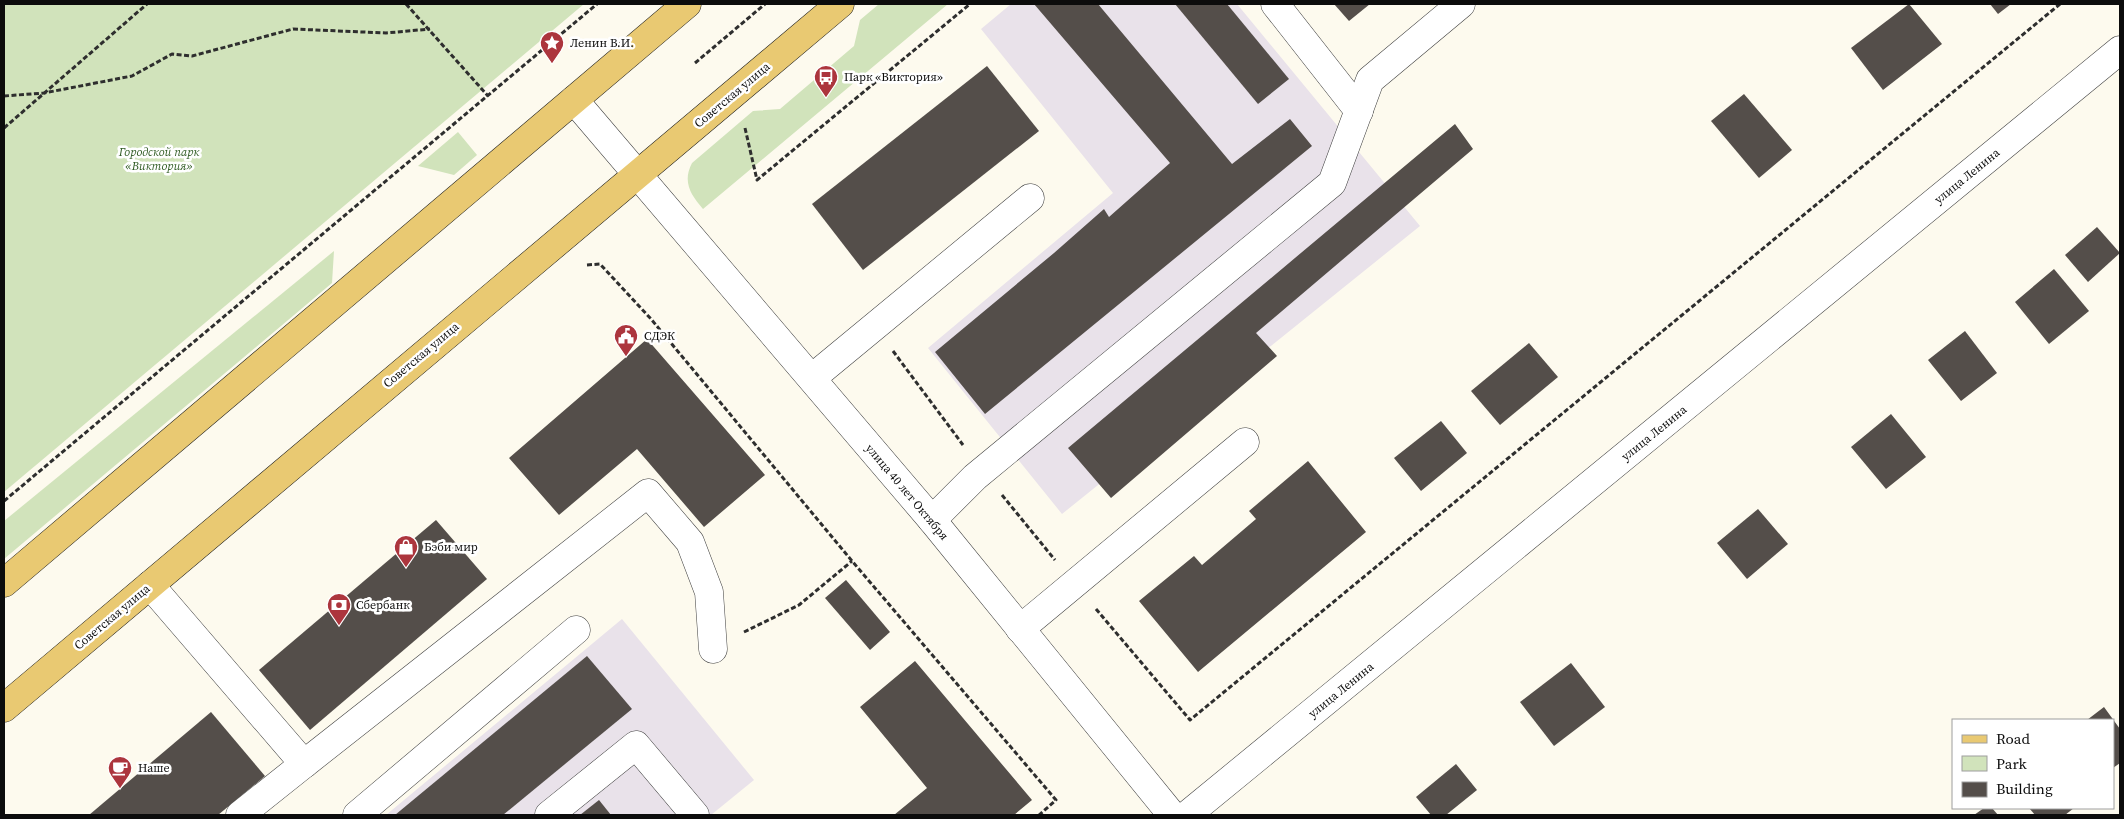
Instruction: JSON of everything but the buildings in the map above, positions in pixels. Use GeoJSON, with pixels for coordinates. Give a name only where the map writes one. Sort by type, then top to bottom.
{"type":"FeatureCollection","features":[{"type":"Feature","properties":{"kind":"main road"},"geometry":{"type":"LineString","coordinates":[[4,583],[687,4]]}},
{"type":"Feature","properties":{"kind":"main road","name":"Советская улица"},"geometry":{"type":"LineString","coordinates":[[4,708],[840,4]]}},
{"type":"Feature","properties":{"kind":"street"},"geometry":{"type":"LineString","coordinates":[[1275,4],[1359,111]]}},
{"type":"Feature","properties":{"kind":"street"},"geometry":{"type":"LineString","coordinates":[[932,520],[982,471],[1332,184],[1370,80],[1461,4]]}},
{"type":"Feature","properties":{"kind":"street","name":"улица Ленина"},"geometry":{"type":"LineString","coordinates":[[1187,815],[2120,50]]}},
{"type":"Feature","properties":{"kind":"street","name":"улица 40 лет Октября"},"geometry":{"type":"LineString","coordinates":[[574,100],[932,520],[1172,815]]}},
{"type":"Feature","properties":{"kind":"street"},"geometry":{"type":"LineString","coordinates":[[812,378],[1030,198]]}},
{"type":"Feature","properties":{"kind":"street"},"geometry":{"type":"LineString","coordinates":[[1020,629],[1245,442]]}},
{"type":"Feature","properties":{"kind":"street"},"geometry":{"type":"LineString","coordinates":[[240,815],[648,493],[690,542],[709,592],[712,649]]}},
{"type":"Feature","properties":{"kind":"street"},"geometry":{"type":"LineString","coordinates":[[150,585],[304,764]]}},
{"type":"Feature","properties":{"kind":"street"},"geometry":{"type":"LineString","coordinates":[[357,815],[576,630]]}},
{"type":"Feature","properties":{"kind":"street"},"geometry":{"type":"LineString","coordinates":[[549,815],[636,745],[695,815]]}},
{"type":"Feature","properties":{"kind":"path"},"geometry":{"type":"LineString","coordinates":[[4,128],[147,4]]}},
{"type":"Feature","properties":{"kind":"path"},"geometry":{"type":"LineString","coordinates":[[406,4],[488,96]]}},
{"type":"Feature","properties":{"kind":"path"},"geometry":{"type":"LineString","coordinates":[[4,501],[597,4]]}},
{"type":"Feature","properties":{"kind":"path"},"geometry":{"type":"LineString","coordinates":[[695,63],[766,4]]}},
{"type":"Feature","properties":{"kind":"path"},"geometry":{"type":"LineString","coordinates":[[744,126],[757,180],[970,4]]}},
{"type":"Feature","properties":{"kind":"path"},"geometry":{"type":"LineString","coordinates":[[875,327],[982,471],[1190,720],[2060,4]]}},
{"type":"Feature","properties":{"kind":"path"},"geometry":{"type":"LineString","coordinates":[[4,96],[44,93],[132,76],[172,54],[192,56],[293,29],[386,33],[430,29]]}},
{"type":"Feature","properties":{"kind":"path"},"geometry":{"type":"LineString","coordinates":[[587,265],[600,264],[651,319],[852,561],[1056,800],[1039,815]]}},
{"type":"Feature","properties":{"kind":"path"},"geometry":{"type":"LineString","coordinates":[[712,649],[798,605],[852,561]]}},
{"type":"Feature","properties":{"kind":"shaded area"},"geometry":{"type":"Polygon","coordinates":[[[1011,4],[1237,4],[1420,226],[1062,514],[928,348],[1113,193],[981,29],[1011,4]]]}},
{"type":"Feature","properties":{"kind":"shaded area"},"geometry":{"type":"Polygon","coordinates":[[[622,619],[754,780],[711,815],[386,815],[622,619]]]}},
{"type":"Feature","properties":{"kind":"green space","name":"Городской парк «Виктория»"},"geometry":{"type":"Polygon","coordinates":[[[4,4],[584,4],[4,492],[4,4]]]}},
{"type":"Feature","properties":{"kind":"green space"},"geometry":{"type":"Polygon","coordinates":[[[879,4],[948,4],[703,209],[689,188],[688,176],[692,163],[753,111],[780,109],[854,46],[860,20],[879,4]]]}},
{"type":"Feature","properties":{"kind":"green space"},"geometry":{"type":"Polygon","coordinates":[[[458,132],[477,155],[454,175],[418,166],[458,132]]]}},
{"type":"Feature","properties":{"kind":"green space"},"geometry":{"type":"Polygon","coordinates":[[[334,251],[332,283],[4,559],[4,521],[334,251]]]}},
{"type":"Feature","properties":{"kind":"place","name":"Ленин В.И."},"geometry":{"type":"Point","coordinates":[552,64]}},
{"type":"Feature","properties":{"kind":"place","name":"Парк «Виктория»"},"geometry":{"type":"Point","coordinates":[826,98]}},
{"type":"Feature","properties":{"kind":"place","name":"СДЭК"},"geometry":{"type":"Point","coordinates":[626,357]}},
{"type":"Feature","properties":{"kind":"place","name":"Бэби мир"},"geometry":{"type":"Point","coordinates":[406,568]}},
{"type":"Feature","properties":{"kind":"place","name":"Сбербанк"},"geometry":{"type":"Point","coordinates":[339,626]}},
{"type":"Feature","properties":{"kind":"place","name":"Наше"},"geometry":{"type":"Point","coordinates":[120,789]}}]}
